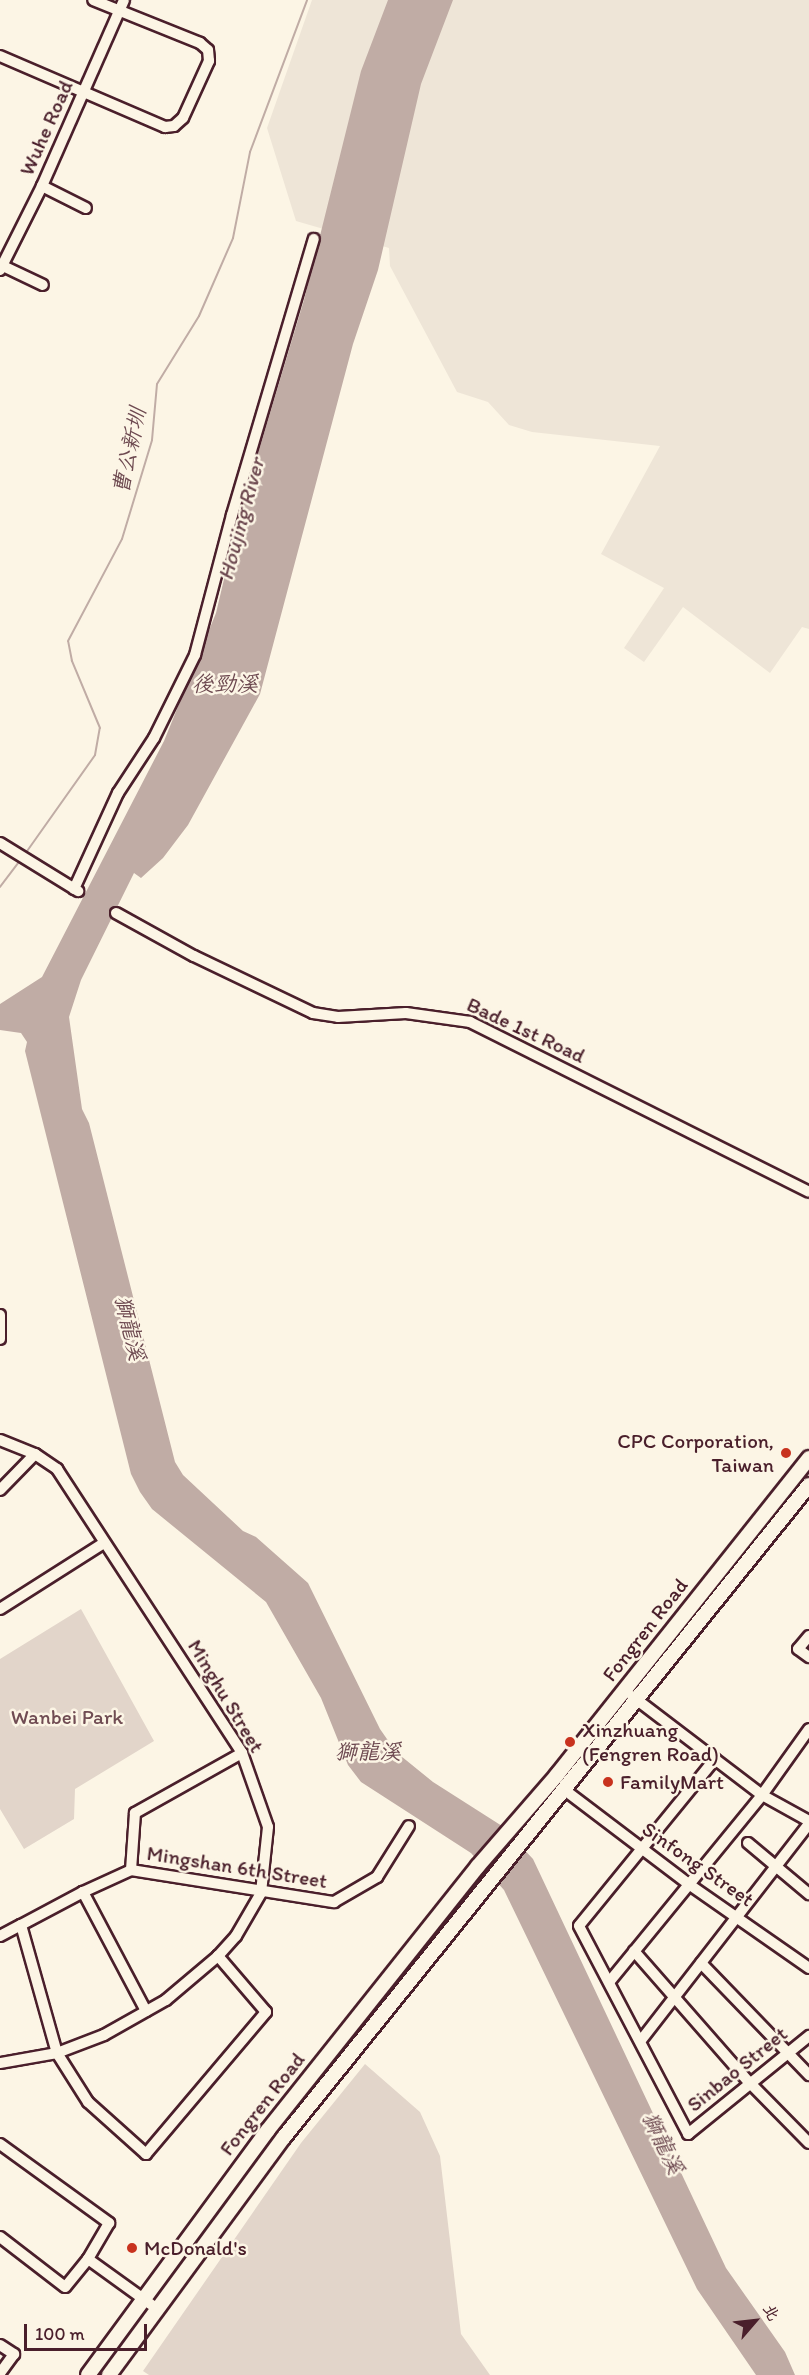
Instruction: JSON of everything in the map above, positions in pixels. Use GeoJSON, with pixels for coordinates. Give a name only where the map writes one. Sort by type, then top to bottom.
{"type":"FeatureCollection","features":[{"type":"Feature","properties":{"kind":"main road","name":"Fongren Road"},"geometry":{"type":"LineString","coordinates":[[88,2375],[268,2130],[478,1866],[624,1691],[809,1458]]}},
{"type":"Feature","properties":{"kind":"main road","name":"Fongren Road"},"geometry":{"type":"LineString","coordinates":[[109,2375],[156,2308],[284,2137],[490,1879],[566,1791],[809,1485]]}},
{"type":"Feature","properties":{"kind":"street"},"geometry":{"type":"LineString","coordinates":[[0,56],[165,127],[174,126],[183,118],[209,61],[208,50],[200,43],[93,0]]}},
{"type":"Feature","properties":{"kind":"street","name":"Wuhe Road"},"geometry":{"type":"LineString","coordinates":[[2,268],[42,186],[124,0]]}},
{"type":"Feature","properties":{"kind":"street"},"geometry":{"type":"LineString","coordinates":[[42,186],[86,208]]}},
{"type":"Feature","properties":{"kind":"street"},"geometry":{"type":"LineString","coordinates":[[0,843],[16,856],[76,890],[118,793],[154,738],[195,654],[232,515],[314,239]]}},
{"type":"Feature","properties":{"kind":"street"},"geometry":{"type":"LineString","coordinates":[[2,268],[43,285]]}},
{"type":"Feature","properties":{"kind":"street","name":"Bade 1st Road"},"geometry":{"type":"LineString","coordinates":[[116,913],[194,957],[318,1015],[405,1013],[470,1022],[809,1192]]}},
{"type":"Feature","properties":{"kind":"street"},"geometry":{"type":"LineString","coordinates":[[0,1315],[0,1340]]}},
{"type":"Feature","properties":{"kind":"street","name":"Minghu Street"},"geometry":{"type":"LineString","coordinates":[[0,1440],[35,1454],[57,1469],[242,1753],[268,1827],[261,1893],[236,1936],[218,1956],[146,2011],[104,2035],[57,2053],[0,2063]]}},
{"type":"Feature","properties":{"kind":"street"},"geometry":{"type":"LineString","coordinates":[[0,1490],[35,1454]]}},
{"type":"Feature","properties":{"kind":"street"},"geometry":{"type":"LineString","coordinates":[[0,1609],[104,1543]]}},
{"type":"Feature","properties":{"kind":"street"},"geometry":{"type":"LineString","coordinates":[[809,1636],[798,1649],[809,1657]]}},
{"type":"Feature","properties":{"kind":"street"},"geometry":{"type":"LineString","coordinates":[[624,1691],[715,1759],[762,1795],[809,1822],[642,2039],[579,1926],[643,1851],[715,1759]]}},
{"type":"Feature","properties":{"kind":"street"},"geometry":{"type":"LineString","coordinates":[[610,1981],[762,1795],[809,1729]]}},
{"type":"Feature","properties":{"kind":"street","name":"Mingshan 6th Street"},"geometry":{"type":"LineString","coordinates":[[242,1753],[135,1813],[131,1870],[261,1893],[334,1902],[377,1877],[409,1826]]}},
{"type":"Feature","properties":{"kind":"street","name":"Sinfong Street"},"geometry":{"type":"LineString","coordinates":[[566,1791],[643,1851],[809,1968]]}},
{"type":"Feature","properties":{"kind":"street"},"geometry":{"type":"LineString","coordinates":[[748,1843],[773,1867],[809,1894]]}},
{"type":"Feature","properties":{"kind":"street"},"geometry":{"type":"LineString","coordinates":[[0,1935],[131,1870]]}},
{"type":"Feature","properties":{"kind":"street"},"geometry":{"type":"LineString","coordinates":[[83,1892],[146,2011]]}},
{"type":"Feature","properties":{"kind":"street"},"geometry":{"type":"LineString","coordinates":[[21,1925],[57,2053],[88,2102],[146,2154],[266,2012],[218,1956]]}},
{"type":"Feature","properties":{"kind":"street"},"geometry":{"type":"LineString","coordinates":[[634,1950],[748,2081],[809,2143]]}},
{"type":"Feature","properties":{"kind":"street"},"geometry":{"type":"LineString","coordinates":[[701,1963],[809,2074]]}},
{"type":"Feature","properties":{"kind":"street","name":"Sinbao Street"},"geometry":{"type":"LineString","coordinates":[[642,2039],[688,2134],[748,2081],[809,2036]]}},
{"type":"Feature","properties":{"kind":"street"},"geometry":{"type":"LineString","coordinates":[[0,2144],[109,2223],[88,2259],[65,2287],[0,2237]]}},
{"type":"Feature","properties":{"kind":"street"},"geometry":{"type":"LineString","coordinates":[[88,2259],[156,2308]]}},
{"type":"Feature","properties":{"kind":"street"},"geometry":{"type":"LineString","coordinates":[[0,2344],[14,2354],[0,2373]]}},
{"type":"Feature","properties":{"kind":"shaded area"},"geometry":{"type":"Polygon","coordinates":[[[312,0],[809,0],[809,629],[802,627],[770,673],[683,607],[644,662],[624,648],[664,588],[601,554],[660,446],[532,432],[509,425],[488,402],[457,392],[390,266],[389,248],[296,221],[267,128],[312,0]]]}},
{"type":"Feature","properties":{"kind":"green space","name":"Wanbei Park"},"geometry":{"type":"Polygon","coordinates":[[[81,1609],[154,1741],[75,1789],[74,1819],[24,1849],[0,1809],[0,1659],[81,1609]]]}},
{"type":"Feature","properties":{"kind":"green space"},"geometry":{"type":"Polygon","coordinates":[[[365,2064],[420,2112],[440,2156],[461,2334],[490,2375],[149,2375],[143,2371],[301,2143],[365,2064]]]}},
{"type":"Feature","properties":{"kind":"water"},"geometry":{"type":"Polygon","coordinates":[[[388,0],[453,0],[421,84],[378,270],[353,344],[260,694],[188,825],[163,858],[141,878],[134,873],[81,980],[69,1017],[82,1109],[89,1123],[175,1462],[183,1475],[243,1531],[256,1537],[308,1583],[380,1729],[396,1752],[433,1782],[502,1826],[533,1859],[726,2268],[785,2352],[795,2375],[756,2375],[697,2289],[504,1890],[471,1853],[361,1782],[348,1765],[321,1698],[266,1602],[152,1509],[140,1492],[131,1474],[25,1051],[27,1042],[21,1033],[0,1030],[0,1004],[42,977],[164,741],[216,613],[238,520],[304,300],[361,71],[388,0]]]}},
{"type":"Feature","properties":{"kind":"waterway","name":"曹公新圳"},"geometry":{"type":"LineString","coordinates":[[25,854],[95,755],[100,728],[72,661],[68,641],[122,539],[152,440],[157,384],[199,316],[233,238],[250,152],[307,0]]}},
{"type":"Feature","properties":{"kind":"waterway","name":"曹公新圳"},"geometry":{"type":"LineString","coordinates":[[0,887],[20,860]]}},
{"type":"Feature","properties":{"kind":"place","name":"CPC Corporation, Taiwan"},"geometry":{"type":"Point","coordinates":[786,1453]}},
{"type":"Feature","properties":{"kind":"place","name":"Xinzhuang (Fengren Road)"},"geometry":{"type":"Point","coordinates":[570,1742]}},
{"type":"Feature","properties":{"kind":"place","name":"FamilyMart"},"geometry":{"type":"Point","coordinates":[608,1782]}},
{"type":"Feature","properties":{"kind":"place","name":"McDonald's"},"geometry":{"type":"Point","coordinates":[132,2248]}},
{"type":"Feature","properties":{"kind":"water label","name":"Houjing River"},"geometry":{"type":"Point","coordinates":[241,519]}},
{"type":"Feature","properties":{"kind":"water label","name":"後勁溪"},"geometry":{"type":"Point","coordinates":[225,684]}},
{"type":"Feature","properties":{"kind":"water label","name":"獅龍溪"},"geometry":{"type":"Point","coordinates":[130,1328]}},
{"type":"Feature","properties":{"kind":"water label","name":"獅龍溪"},"geometry":{"type":"Point","coordinates":[368,1752]}},
{"type":"Feature","properties":{"kind":"water label","name":"獅龍溪"},"geometry":{"type":"Point","coordinates":[663,2143]}}]}
